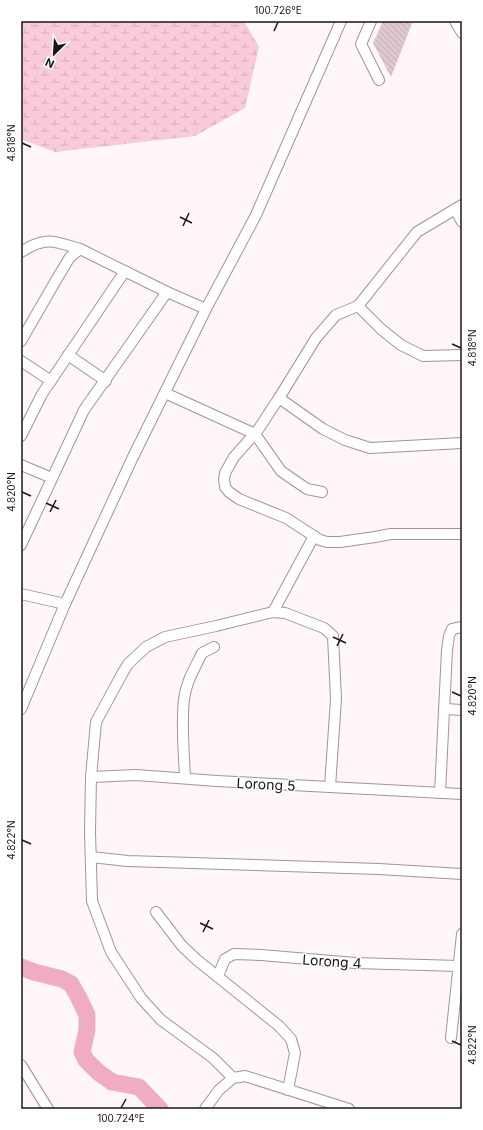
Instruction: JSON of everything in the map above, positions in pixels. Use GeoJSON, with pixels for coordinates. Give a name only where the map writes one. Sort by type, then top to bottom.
{"type":"FeatureCollection","features":[{"type":"Feature","properties":{"kind":"street"},"geometry":{"type":"LineString","coordinates":[[21,708],[64,604],[132,459],[206,309],[256,215],[341,21]]}},
{"type":"Feature","properties":{"kind":"street"},"geometry":{"type":"LineString","coordinates":[[371,21],[361,44],[379,80]]}},
{"type":"Feature","properties":{"kind":"street"},"geometry":{"type":"LineString","coordinates":[[455,21],[462,33]]}},
{"type":"Feature","properties":{"kind":"street"},"geometry":{"type":"LineString","coordinates":[[462,222],[458,207],[417,232],[358,306],[336,316],[316,338],[258,430],[234,457],[225,473],[224,479],[225,487],[239,499],[286,518],[320,540],[327,542],[340,542],[391,534],[462,534]]}},
{"type":"Feature","properties":{"kind":"street"},"geometry":{"type":"LineString","coordinates":[[21,252],[38,242],[54,241],[80,249],[167,292],[206,309]]}},
{"type":"Feature","properties":{"kind":"street"},"geometry":{"type":"LineString","coordinates":[[21,341],[70,257],[80,249]]}},
{"type":"Feature","properties":{"kind":"street"},"geometry":{"type":"LineString","coordinates":[[21,436],[42,394],[125,271]]}},
{"type":"Feature","properties":{"kind":"street"},"geometry":{"type":"LineString","coordinates":[[21,545],[84,410],[106,381],[167,292]]}},
{"type":"Feature","properties":{"kind":"street"},"geometry":{"type":"LineString","coordinates":[[358,306],[381,329],[401,345],[423,356],[462,356]]}},
{"type":"Feature","properties":{"kind":"street"},"geometry":{"type":"LineString","coordinates":[[68,355],[106,381]]}},
{"type":"Feature","properties":{"kind":"street"},"geometry":{"type":"LineString","coordinates":[[21,361],[51,380]]}},
{"type":"Feature","properties":{"kind":"street"},"geometry":{"type":"LineString","coordinates":[[165,393],[255,434],[281,471],[307,489],[322,492]]}},
{"type":"Feature","properties":{"kind":"street"},"geometry":{"type":"LineString","coordinates":[[279,398],[323,429],[345,440],[370,448],[462,443]]}},
{"type":"Feature","properties":{"kind":"street"},"geometry":{"type":"LineString","coordinates":[[21,465],[52,478]]}},
{"type":"Feature","properties":{"kind":"street"},"geometry":{"type":"LineString","coordinates":[[273,612],[314,536]]}},
{"type":"Feature","properties":{"kind":"street"},"geometry":{"type":"LineString","coordinates":[[21,594],[64,604]]}},
{"type":"Feature","properties":{"kind":"street"},"geometry":{"type":"LineString","coordinates":[[233,1078],[213,1058],[161,1020],[141,998],[111,952],[92,901],[90,832],[91,777],[96,722],[128,664],[146,647],[165,637],[273,612],[285,613],[324,628],[334,636],[336,699],[330,787]]}},
{"type":"Feature","properties":{"kind":"street"},"geometry":{"type":"LineString","coordinates":[[440,793],[447,650],[449,636],[452,629],[462,627]]}},
{"type":"Feature","properties":{"kind":"street"},"geometry":{"type":"LineString","coordinates":[[185,778],[184,698],[190,677],[202,653],[214,647]]}},
{"type":"Feature","properties":{"kind":"street"},"geometry":{"type":"LineString","coordinates":[[444,709],[462,710]]}},
{"type":"Feature","properties":{"kind":"street","name":"Lorong 5"},"geometry":{"type":"LineString","coordinates":[[91,777],[136,775],[462,794]]}},
{"type":"Feature","properties":{"kind":"street"},"geometry":{"type":"LineString","coordinates":[[91,857],[128,861],[379,869],[462,874]]}},
{"type":"Feature","properties":{"kind":"street"},"geometry":{"type":"LineString","coordinates":[[156,912],[182,946],[279,1026],[292,1039],[295,1053],[288,1090]]}},
{"type":"Feature","properties":{"kind":"street"},"geometry":{"type":"LineString","coordinates":[[451,1038],[462,934]]}},
{"type":"Feature","properties":{"kind":"street","name":"Lorong 4"},"geometry":{"type":"LineString","coordinates":[[218,976],[225,959],[234,954],[355,963],[459,966]]}},
{"type":"Feature","properties":{"kind":"street"},"geometry":{"type":"LineString","coordinates":[[21,1065],[48,1109]]}},
{"type":"Feature","properties":{"kind":"street"},"geometry":{"type":"LineString","coordinates":[[205,1109],[219,1090],[233,1078],[246,1076],[349,1109]]}},
{"type":"Feature","properties":{"kind":"green space"},"geometry":{"type":"Polygon","coordinates":[[[21,21],[244,21],[259,47],[245,108],[195,136],[55,152],[21,139],[21,21]]]}},
{"type":"Feature","properties":{"kind":"building"},"geometry":{"type":"Polygon","coordinates":[[[383,21],[413,21],[391,77],[373,43],[383,21]]]}},
{"type":"Feature","properties":{"kind":"waterway"},"geometry":{"type":"LineString","coordinates":[[21,967],[62,979],[71,984],[87,1015],[87,1030],[82,1052],[86,1060],[98,1072],[112,1082],[139,1087],[160,1109]]}}]}
